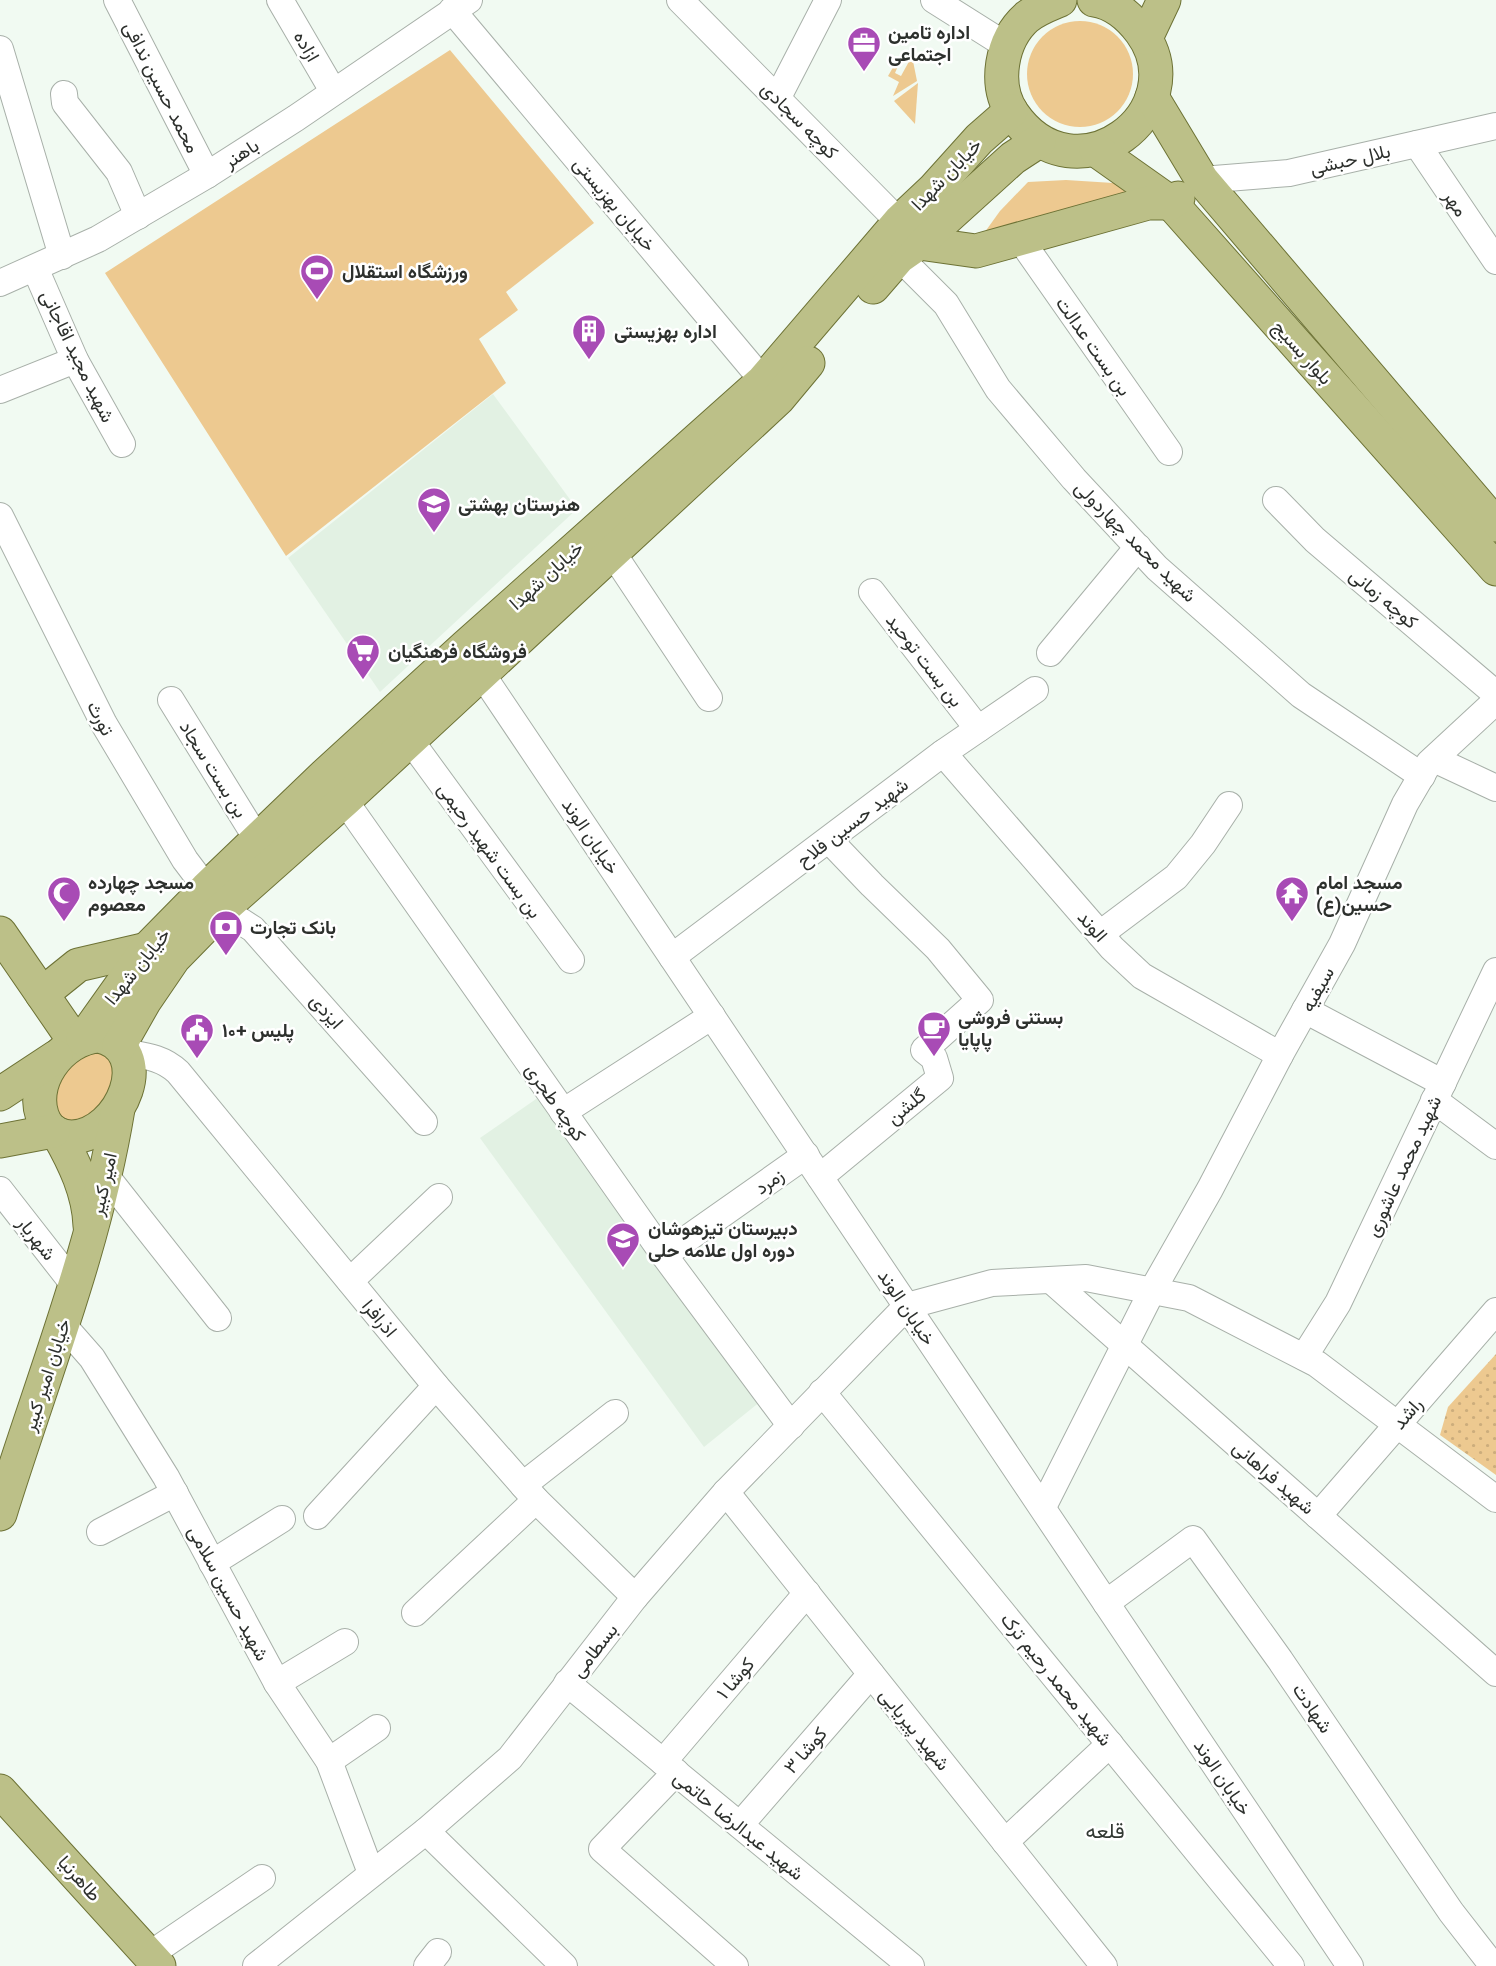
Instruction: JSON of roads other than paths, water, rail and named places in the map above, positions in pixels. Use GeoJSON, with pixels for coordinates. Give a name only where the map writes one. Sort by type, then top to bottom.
{"type":"FeatureCollection","features":[{"type":"Feature","properties":{"kind":"main road"},"geometry":{"type":"LineString","coordinates":[[1041,3],[1015,31],[1007,47],[1002,68],[1003,90],[1011,111],[1023,129],[1039,141],[1057,149],[1076,152],[1096,150],[1115,143],[1131,131],[1143,116],[1152,97],[1155,78],[1153,57],[1146,38],[1134,22],[1118,9],[1094,0]]}},
{"type":"Feature","properties":{"kind":"main road"},"geometry":{"type":"LineString","coordinates":[[1146,38],[1164,0]]}},
{"type":"Feature","properties":{"kind":"main road","name":"بلوار بسیج"},"geometry":{"type":"LineString","coordinates":[[1152,97],[1202,180],[1496,525]]}},
{"type":"Feature","properties":{"kind":"main road","name":"خیابان شهدا"},"geometry":{"type":"LineString","coordinates":[[906,240],[934,189],[979,139],[1011,111]]}},
{"type":"Feature","properties":{"kind":"main road","name":"خیابان شهدا"},"geometry":{"type":"LineString","coordinates":[[121,1049],[144,1002],[257,839],[410,740],[473,660],[612,552],[771,390],[906,240],[1039,141]]}},
{"type":"Feature","properties":{"kind":"main road","name":"بلوار بسیج"},"geometry":{"type":"LineString","coordinates":[[1096,150],[1171,203],[1496,569]]}},
{"type":"Feature","properties":{"kind":"main road"},"geometry":{"type":"LineString","coordinates":[[906,240],[976,251],[1148,203],[1171,203],[1202,180]]}},
{"type":"Feature","properties":{"kind":"main road","name":"خیابان شهدا"},"geometry":{"type":"LineString","coordinates":[[0,1094],[72,1046],[147,949],[214,899],[771,390]]}},
{"type":"Feature","properties":{"kind":"main road"},"geometry":{"type":"LineString","coordinates":[[0,933],[42,994],[72,1046]]}},
{"type":"Feature","properties":{"kind":"main road"},"geometry":{"type":"LineString","coordinates":[[42,994],[78,965],[147,949]]}},
{"type":"Feature","properties":{"kind":"main road"},"geometry":{"type":"LineString","coordinates":[[0,1141],[55,1133],[71,1137],[94,1132],[106,1124],[118,1109],[128,1082],[128,1065],[121,1049],[99,1036],[72,1046],[45,1078],[40,1098],[45,1121],[55,1133]]}},
{"type":"Feature","properties":{"kind":"main road","name":"امیر کبیر"},"geometry":{"type":"LineString","coordinates":[[90,1236],[106,1176],[118,1109]]}},
{"type":"Feature","properties":{"kind":"main road","name":"امیر کبیر"},"geometry":{"type":"LineString","coordinates":[[55,1133],[79,1177],[90,1216],[90,1236]]}},
{"type":"Feature","properties":{"kind":"main road","name":"خیابان امیر کبیر"},"geometry":{"type":"LineString","coordinates":[[0,1514],[7,1466],[63,1325],[90,1236]]}},
{"type":"Feature","properties":{"kind":"main road","name":"طاهرنیا"},"geometry":{"type":"LineString","coordinates":[[0,1791],[154,1960]]}},
{"type":"Feature","properties":{"kind":"street","name":"محمد حسین ندافی"},"geometry":{"type":"LineString","coordinates":[[117,0],[207,175]]}},
{"type":"Feature","properties":{"kind":"street","name":"ازاده"},"geometry":{"type":"LineString","coordinates":[[280,0],[333,91]]}},
{"type":"Feature","properties":{"kind":"street","name":"کوچه سجادی"},"geometry":{"type":"LineString","coordinates":[[680,0],[778,97],[906,240]]}},
{"type":"Feature","properties":{"kind":"street"},"geometry":{"type":"LineString","coordinates":[[778,97],[828,0]]}},
{"type":"Feature","properties":{"kind":"street"},"geometry":{"type":"LineString","coordinates":[[934,0],[1007,47]]}},
{"type":"Feature","properties":{"kind":"street","name":"باهنر"},"geometry":{"type":"LineString","coordinates":[[0,284],[98,239],[207,175],[460,5]]}},
{"type":"Feature","properties":{"kind":"street","name":"خیابان بهزیستی"},"geometry":{"type":"LineString","coordinates":[[460,5],[771,390]]}},
{"type":"Feature","properties":{"kind":"street"},"geometry":{"type":"LineString","coordinates":[[0,49],[62,256]]}},
{"type":"Feature","properties":{"kind":"street"},"geometry":{"type":"LineString","coordinates":[[64,94],[65,103],[120,172],[138,216]]}},
{"type":"Feature","properties":{"kind":"street","name":"بلال حبشی"},"geometry":{"type":"LineString","coordinates":[[1202,180],[1289,173],[1496,126]]}},
{"type":"Feature","properties":{"kind":"street","name":"مهر"},"geometry":{"type":"LineString","coordinates":[[1417,144],[1496,261]]}},
{"type":"Feature","properties":{"kind":"street","name":"بن بست عدالت"},"geometry":{"type":"LineString","coordinates":[[1020,239],[1169,452]]}},
{"type":"Feature","properties":{"kind":"street","name":"شهید محمد چهاردولی"},"geometry":{"type":"LineString","coordinates":[[906,240],[998,389],[1074,479],[1157,568],[1301,695],[1428,767],[1496,788]]}},
{"type":"Feature","properties":{"kind":"street","name":"شهید مجید اقاجانی"},"geometry":{"type":"LineString","coordinates":[[35,268],[75,360],[122,444]]}},
{"type":"Feature","properties":{"kind":"street"},"geometry":{"type":"LineString","coordinates":[[0,390],[75,360]]}},
{"type":"Feature","properties":{"kind":"street","name":"کوچه زمانی"},"geometry":{"type":"LineString","coordinates":[[1276,499],[1315,540],[1496,694]]}},
{"type":"Feature","properties":{"kind":"street","name":"تورث"},"geometry":{"type":"LineString","coordinates":[[0,516],[104,724],[185,860],[214,899]]}},
{"type":"Feature","properties":{"kind":"street"},"geometry":{"type":"LineString","coordinates":[[1050,653],[1138,548]]}},
{"type":"Feature","properties":{"kind":"street"},"geometry":{"type":"LineString","coordinates":[[612,552],[709,698]]}},
{"type":"Feature","properties":{"kind":"street","name":"بن بست توحید"},"geometry":{"type":"LineString","coordinates":[[872,592],[978,729]]}},
{"type":"Feature","properties":{"kind":"street","name":"خیابان الوند"},"geometry":{"type":"LineString","coordinates":[[473,660],[1350,1966]]}},
{"type":"Feature","properties":{"kind":"street","name":"شهید حسین فلاح"},"geometry":{"type":"LineString","coordinates":[[672,957],[943,753],[1035,690]]}},
{"type":"Feature","properties":{"kind":"street","name":"بن بست سجاد"},"geometry":{"type":"LineString","coordinates":[[171,700],[257,839]]}},
{"type":"Feature","properties":{"kind":"street","name":"سیفیه"},"geometry":{"type":"LineString","coordinates":[[1043,1507],[1152,1291],[1342,944],[1405,804],[1428,767],[1496,701]]}},
{"type":"Feature","properties":{"kind":"street","name":"بن بست شهید رحیمی"},"geometry":{"type":"LineString","coordinates":[[410,740],[571,960]]}},
{"type":"Feature","properties":{"kind":"street","name":"الوند"},"geometry":{"type":"LineString","coordinates":[[943,753],[1100,934],[1142,976],[1280,1055]]}},
{"type":"Feature","properties":{"kind":"street","name":"کوچه طجری"},"geometry":{"type":"LineString","coordinates":[[335,787],[664,1255],[791,1426]]}},
{"type":"Feature","properties":{"kind":"street"},"geometry":{"type":"LineString","coordinates":[[1100,934],[1176,877],[1203,844],[1229,805]]}},
{"type":"Feature","properties":{"kind":"street","name":"گلشن"},"geometry":{"type":"LineString","coordinates":[[813,1166],[940,1078],[934,1058],[925,1050],[980,1000],[939,948],[872,885],[830,839]]}},
{"type":"Feature","properties":{"kind":"street","name":"ایزدی"},"geometry":{"type":"LineString","coordinates":[[214,899],[253,929],[424,1122]]}},
{"type":"Feature","properties":{"kind":"street","name":"شهید محمد عاشوری"},"geometry":{"type":"LineString","coordinates":[[1304,1357],[1338,1303],[1496,971]]}},
{"type":"Feature","properties":{"kind":"street"},"geometry":{"type":"LineString","coordinates":[[1305,1010],[1439,1091],[1496,1146]]}},
{"type":"Feature","properties":{"kind":"street"},"geometry":{"type":"LineString","coordinates":[[564,1112],[712,1016]]}},
{"type":"Feature","properties":{"kind":"street","name":"اذرافرا"},"geometry":{"type":"LineString","coordinates":[[121,1049],[158,1058],[178,1072],[436,1385],[529,1492],[635,1597]]}},
{"type":"Feature","properties":{"kind":"street","name":"زمرد"},"geometry":{"type":"LineString","coordinates":[[664,1255],[813,1166]]}},
{"type":"Feature","properties":{"kind":"street"},"geometry":{"type":"LineString","coordinates":[[106,1176],[218,1318]]}},
{"type":"Feature","properties":{"kind":"street","name":"شهریار"},"geometry":{"type":"LineString","coordinates":[[0,1190],[75,1286]]}},
{"type":"Feature","properties":{"kind":"street"},"geometry":{"type":"LineString","coordinates":[[350,1281],[439,1197]]}},
{"type":"Feature","properties":{"kind":"street"},"geometry":{"type":"LineString","coordinates":[[907,1306],[992,1283],[1086,1278],[1189,1298],[1317,1364],[1496,1499]]}},
{"type":"Feature","properties":{"kind":"street","name":"شهید فراهانی"},"geometry":{"type":"LineString","coordinates":[[1052,1281],[1496,1673]]}},
{"type":"Feature","properties":{"kind":"street","name":"بسطامی"},"geometry":{"type":"LineString","coordinates":[[256,1966],[426,1831],[510,1758],[635,1597],[726,1492],[907,1306]]}},
{"type":"Feature","properties":{"kind":"street","name":"راشد"},"geometry":{"type":"LineString","coordinates":[[1318,1516],[1494,1317]]}},
{"type":"Feature","properties":{"kind":"street","name":"شهید حسین سلامی"},"geometry":{"type":"LineString","coordinates":[[63,1325],[92,1359],[175,1493],[278,1683],[329,1761],[371,1873]]}},
{"type":"Feature","properties":{"kind":"street"},"geometry":{"type":"LineString","coordinates":[[317,1516],[436,1385]]}},
{"type":"Feature","properties":{"kind":"street","name":"شهید محمد رحیم ترک"},"geometry":{"type":"LineString","coordinates":[[822,1392],[1291,1966]]}},
{"type":"Feature","properties":{"kind":"street"},"geometry":{"type":"LineString","coordinates":[[415,1613],[529,1492],[615,1413]]}},
{"type":"Feature","properties":{"kind":"street","name":"شهید پیریایی"},"geometry":{"type":"LineString","coordinates":[[726,1492],[1104,1966]]}},
{"type":"Feature","properties":{"kind":"street"},"geometry":{"type":"LineString","coordinates":[[100,1532],[175,1493]]}},
{"type":"Feature","properties":{"kind":"street"},"geometry":{"type":"LineString","coordinates":[[212,1563],[282,1519]]}},
{"type":"Feature","properties":{"kind":"street","name":"شهادت"},"geometry":{"type":"LineString","coordinates":[[1106,1603],[1193,1539],[1280,1660],[1451,1912],[1493,1966]]}},
{"type":"Feature","properties":{"kind":"street","name":"کوشا ۱"},"geometry":{"type":"LineString","coordinates":[[735,1966],[602,1849],[807,1593]]}},
{"type":"Feature","properties":{"kind":"street"},"geometry":{"type":"LineString","coordinates":[[278,1683],[345,1642]]}},
{"type":"Feature","properties":{"kind":"street","name":"کوشا ۳"},"geometry":{"type":"LineString","coordinates":[[740,1825],[871,1674]]}},
{"type":"Feature","properties":{"kind":"street","name":"شهید عبدالرضا حاتمی"},"geometry":{"type":"LineString","coordinates":[[567,1683],[911,1966]]}},
{"type":"Feature","properties":{"kind":"street"},"geometry":{"type":"LineString","coordinates":[[329,1761],[377,1728]]}},
{"type":"Feature","properties":{"kind":"street"},"geometry":{"type":"LineString","coordinates":[[1004,1842],[1110,1744]]}},
{"type":"Feature","properties":{"kind":"street"},"geometry":{"type":"LineString","coordinates":[[426,1831],[564,1966]]}},
{"type":"Feature","properties":{"kind":"street"},"geometry":{"type":"LineString","coordinates":[[154,1960],[262,1878]]}},
{"type":"Feature","properties":{"kind":"place","name":"اداره تامین اجتماعی"},"geometry":{"type":"Point","coordinates":[864,73]}},
{"type":"Feature","properties":{"kind":"place","name":"ورزشگاه استقلال"},"geometry":{"type":"Point","coordinates":[317,301]}},
{"type":"Feature","properties":{"kind":"place","name":"اداره بهزیستی"},"geometry":{"type":"Point","coordinates":[589,361]}},
{"type":"Feature","properties":{"kind":"place","name":"هنرستان بهشتی"},"geometry":{"type":"Point","coordinates":[434,534]}},
{"type":"Feature","properties":{"kind":"place","name":"فروشگاه فرهنگیان"},"geometry":{"type":"Point","coordinates":[363,681]}},
{"type":"Feature","properties":{"kind":"place","name":"مسجد چهارده معصوم"},"geometry":{"type":"Point","coordinates":[64,923]}},
{"type":"Feature","properties":{"kind":"place","name":"مسجد امام حسین(ع)"},"geometry":{"type":"Point","coordinates":[1292,923]}},
{"type":"Feature","properties":{"kind":"place","name":"بانک تجارت"},"geometry":{"type":"Point","coordinates":[226,957]}},
{"type":"Feature","properties":{"kind":"place","name":"بستنی فروشی پاپایا"},"geometry":{"type":"Point","coordinates":[934,1058]}},
{"type":"Feature","properties":{"kind":"place","name":"پلیس +۱۰"},"geometry":{"type":"Point","coordinates":[197,1060]}},
{"type":"Feature","properties":{"kind":"place","name":"دبیرستان تیزهوشان دوره اول علامه حلی"},"geometry":{"type":"Point","coordinates":[623,1269]}},
{"type":"Feature","properties":{"kind":"district","name":"قلعه"},"geometry":{"type":"Point","coordinates":[1105,1831]}}]}
